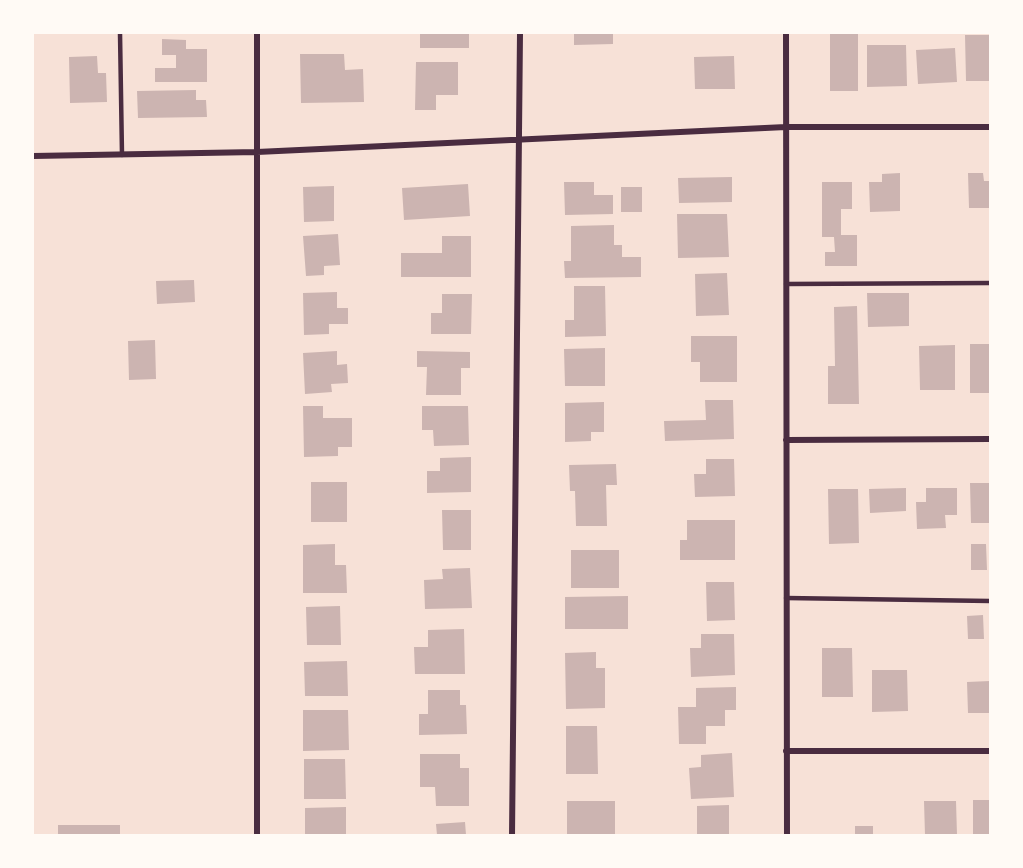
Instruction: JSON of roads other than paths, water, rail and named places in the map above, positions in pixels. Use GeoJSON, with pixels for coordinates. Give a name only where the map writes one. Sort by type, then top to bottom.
{"type":"FeatureCollection","features":[{"type":"Feature","properties":{"kind":"street"},"geometry":{"type":"LineString","coordinates":[[257,33],[257,835]]}},
{"type":"Feature","properties":{"kind":"street"},"geometry":{"type":"LineString","coordinates":[[512,835],[520,33]]}},
{"type":"Feature","properties":{"kind":"street"},"geometry":{"type":"LineString","coordinates":[[786,33],[787,835]]}},
{"type":"Feature","properties":{"kind":"street"},"geometry":{"type":"LineString","coordinates":[[33,156],[257,152],[786,128],[990,126]]}},
{"type":"Feature","properties":{"kind":"street"},"geometry":{"type":"LineString","coordinates":[[786,440],[990,439]]}},
{"type":"Feature","properties":{"kind":"street"},"geometry":{"type":"LineString","coordinates":[[786,751],[990,751]]}},
{"type":"Feature","properties":{"kind":"lane"},"geometry":{"type":"LineString","coordinates":[[120,33],[122,155]]}},
{"type":"Feature","properties":{"kind":"lane"},"geometry":{"type":"LineString","coordinates":[[786,284],[990,283]]}},
{"type":"Feature","properties":{"kind":"lane"},"geometry":{"type":"LineString","coordinates":[[786,598],[990,601]]}}]}
